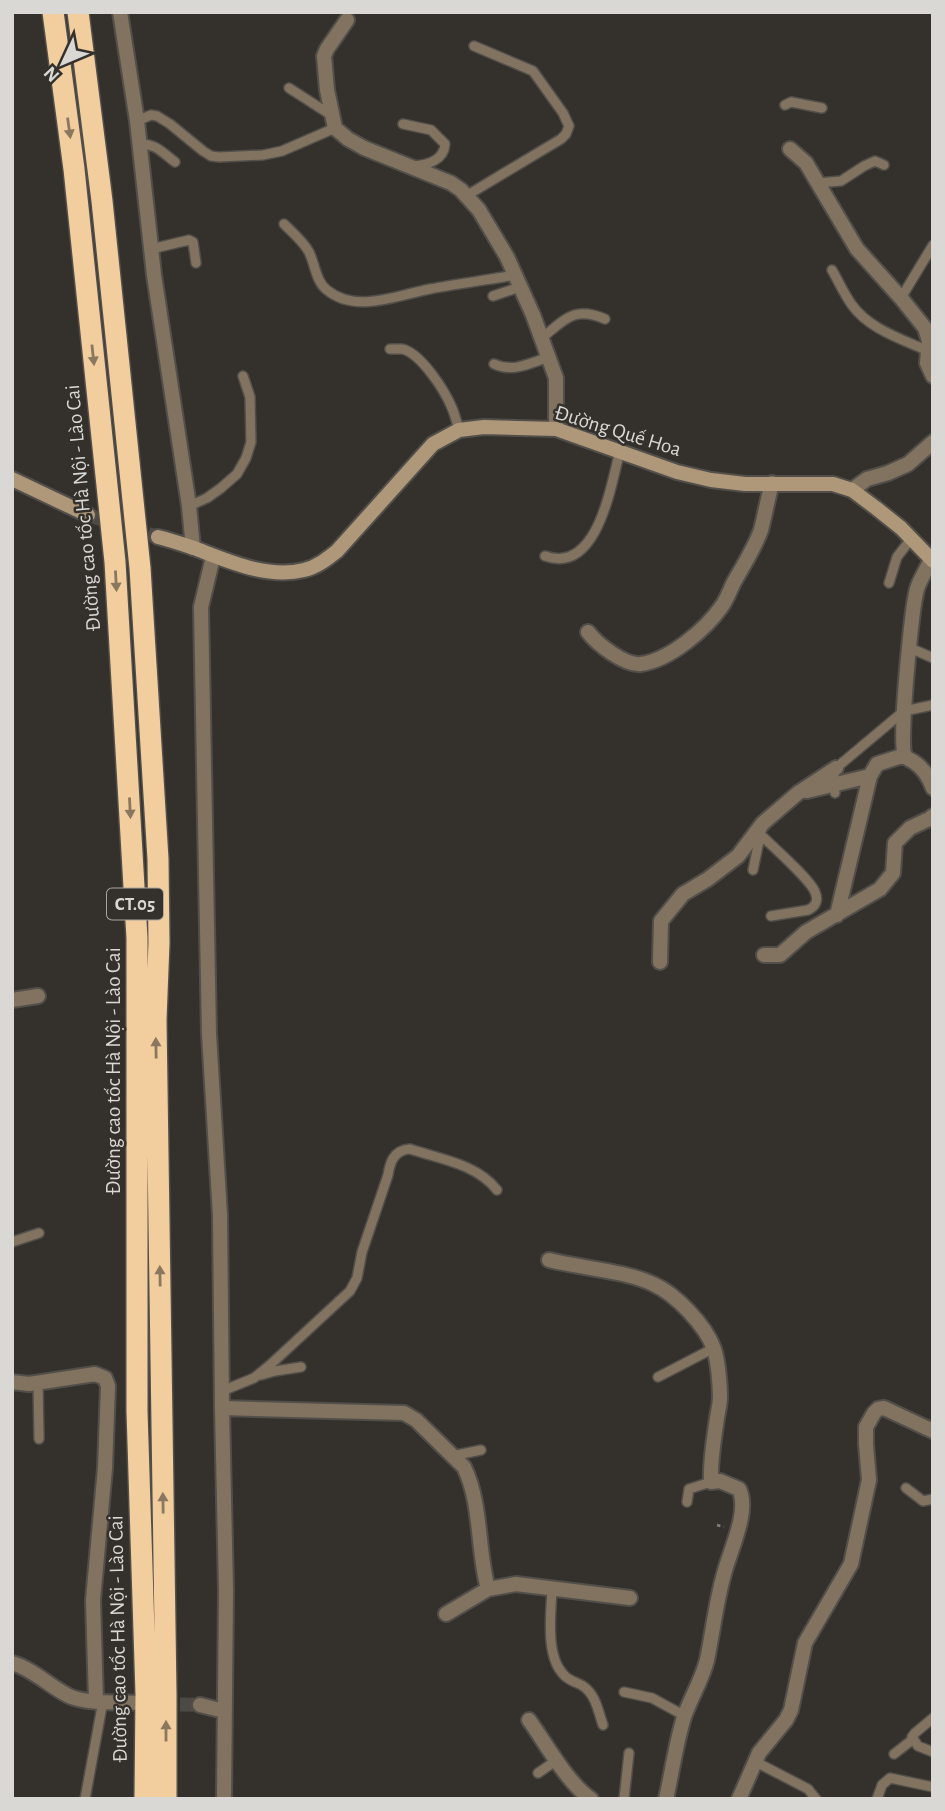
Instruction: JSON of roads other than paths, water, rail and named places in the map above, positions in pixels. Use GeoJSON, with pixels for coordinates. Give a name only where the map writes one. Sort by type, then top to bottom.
{"type":"FeatureCollection","features":[{"type":"Feature","properties":{"kind":"highway","name":"Đường cao tốc Hà Nội - Lào Cai"},"geometry":{"type":"LineString","coordinates":[[53,12],[74,169],[115,562],[137,938],[137,1410],[146,1694],[145,1799]]}},
{"type":"Feature","properties":{"kind":"highway","name":"Đường cao tốc Hà Nội - Lào Cai"},"geometry":{"type":"LineString","coordinates":[[78,12],[102,201],[140,568],[158,859],[156,1020],[166,1799]]}},
{"type":"Feature","properties":{"kind":"street"},"geometry":{"type":"LineString","coordinates":[[120,12],[137,121],[151,249],[193,548]]}},
{"type":"Feature","properties":{"kind":"street"},"geometry":{"type":"LineString","coordinates":[[347,20],[324,57],[333,121],[348,139],[364,148],[451,183],[479,210],[507,257],[549,357],[556,378],[556,429]]}},
{"type":"Feature","properties":{"kind":"street"},"geometry":{"type":"LineString","coordinates":[[790,149],[806,163],[857,248],[925,328],[930,343],[927,363],[933,376]]}},
{"type":"Feature","properties":{"kind":"street","name":"Đường Quế Hoa"},"geometry":{"type":"LineString","coordinates":[[158,537],[258,570],[286,573],[306,570],[323,563],[337,551],[433,444],[459,430],[484,427],[556,429],[677,472],[711,480],[745,484],[833,484],[852,490],[876,508],[932,560]]}},
{"type":"Feature","properties":{"kind":"street"},"geometry":{"type":"LineString","coordinates":[[852,490],[867,479],[908,464],[933,442]]}},
{"type":"Feature","properties":{"kind":"street"},"geometry":{"type":"LineString","coordinates":[[12,479],[88,515]]}},
{"type":"Feature","properties":{"kind":"street"},"geometry":{"type":"LineString","coordinates":[[588,632],[594,641],[604,648],[634,664],[643,664],[678,648],[700,632],[724,604],[757,539],[772,483]]}},
{"type":"Feature","properties":{"kind":"street"},"geometry":{"type":"LineString","coordinates":[[213,557],[201,607],[209,1034],[220,1215],[226,1590],[224,1799]]}},
{"type":"Feature","properties":{"kind":"street"},"geometry":{"type":"LineString","coordinates":[[932,560],[918,586],[912,612],[903,748],[905,755],[930,779],[933,788]]}},
{"type":"Feature","properties":{"kind":"street"},"geometry":{"type":"LineString","coordinates":[[836,915],[870,776],[877,764],[905,755]]}},
{"type":"Feature","properties":{"kind":"street"},"geometry":{"type":"LineString","coordinates":[[660,962],[661,921],[683,894],[738,856],[798,793],[836,768]]}},
{"type":"Feature","properties":{"kind":"street"},"geometry":{"type":"LineString","coordinates":[[798,793],[835,789],[870,776]]}},
{"type":"Feature","properties":{"kind":"street"},"geometry":{"type":"LineString","coordinates":[[764,955],[783,961],[806,932],[880,889],[893,873],[895,843],[910,828],[933,816]]}},
{"type":"Feature","properties":{"kind":"street"},"geometry":{"type":"LineString","coordinates":[[12,1000],[38,996]]}},
{"type":"Feature","properties":{"kind":"street"},"geometry":{"type":"LineString","coordinates":[[550,1260],[653,1283],[685,1308],[701,1326],[714,1348],[720,1398],[712,1451],[711,1482],[720,1481],[739,1489],[743,1497],[742,1509],[724,1574],[708,1660],[685,1716],[666,1799]]}},
{"type":"Feature","properties":{"kind":"street"},"geometry":{"type":"LineString","coordinates":[[12,1382],[29,1384],[95,1374],[105,1378],[108,1386],[93,1600],[99,1701]]}},
{"type":"Feature","properties":{"kind":"street"},"geometry":{"type":"LineString","coordinates":[[222,1408],[404,1413],[416,1420],[464,1467],[468,1476],[475,1500],[488,1589]]}},
{"type":"Feature","properties":{"kind":"street"},"geometry":{"type":"LineString","coordinates":[[739,1799],[754,1761],[791,1710],[805,1643],[851,1564],[869,1480],[866,1426],[878,1409],[884,1408],[933,1431]]}},
{"type":"Feature","properties":{"kind":"street"},"geometry":{"type":"LineString","coordinates":[[446,1614],[488,1589],[516,1584],[630,1598]]}},
{"type":"Feature","properties":{"kind":"street"},"geometry":{"type":"LineString","coordinates":[[12,1663],[22,1666],[80,1700],[139,1703]]}},
{"type":"Feature","properties":{"kind":"street"},"geometry":{"type":"LineString","coordinates":[[200,1705],[224,1712]]}},
{"type":"Feature","properties":{"kind":"street"},"geometry":{"type":"LineString","coordinates":[[529,1720],[577,1787],[591,1799]]}},
{"type":"Feature","properties":{"kind":"lane"},"geometry":{"type":"LineString","coordinates":[[466,196],[561,138],[569,126],[533,71],[474,46]]}},
{"type":"Feature","properties":{"kind":"lane"},"geometry":{"type":"LineString","coordinates":[[137,121],[151,115],[157,116],[202,151],[219,158],[282,151],[333,121],[289,88]]}},
{"type":"Feature","properties":{"kind":"lane"},"geometry":{"type":"LineString","coordinates":[[785,105],[791,102],[822,108]]}},
{"type":"Feature","properties":{"kind":"lane"},"geometry":{"type":"LineString","coordinates":[[403,124],[432,130],[446,146],[439,157],[428,164],[408,166]]}},
{"type":"Feature","properties":{"kind":"lane"},"geometry":{"type":"LineString","coordinates":[[139,144],[153,146],[175,162]]}},
{"type":"Feature","properties":{"kind":"lane"},"geometry":{"type":"LineString","coordinates":[[818,183],[841,181],[876,161],[884,164]]}},
{"type":"Feature","properties":{"kind":"lane"},"geometry":{"type":"LineString","coordinates":[[284,224],[307,248],[322,286],[347,301],[370,302],[426,290],[517,281]]}},
{"type":"Feature","properties":{"kind":"lane"},"geometry":{"type":"LineString","coordinates":[[151,249],[189,240],[192,242],[196,263]]}},
{"type":"Feature","properties":{"kind":"lane"},"geometry":{"type":"LineString","coordinates":[[901,298],[933,246]]}},
{"type":"Feature","properties":{"kind":"lane"},"geometry":{"type":"LineString","coordinates":[[832,270],[853,307],[888,334],[930,343]]}},
{"type":"Feature","properties":{"kind":"lane"},"geometry":{"type":"LineString","coordinates":[[493,296],[517,281]]}},
{"type":"Feature","properties":{"kind":"lane"},"geometry":{"type":"LineString","coordinates":[[542,338],[565,318],[577,314],[590,313],[605,318]]}},
{"type":"Feature","properties":{"kind":"lane"},"geometry":{"type":"LineString","coordinates":[[390,349],[401,349],[422,362],[452,408],[459,430]]}},
{"type":"Feature","properties":{"kind":"lane"},"geometry":{"type":"LineString","coordinates":[[494,364],[503,369],[513,369],[549,357]]}},
{"type":"Feature","properties":{"kind":"lane"},"geometry":{"type":"LineString","coordinates":[[189,506],[221,488],[237,474],[246,458],[251,442],[250,397],[243,376]]}},
{"type":"Feature","properties":{"kind":"lane"},"geometry":{"type":"LineString","coordinates":[[545,556],[553,559],[565,558],[579,550],[597,529],[620,451]]}},
{"type":"Feature","properties":{"kind":"lane"},"geometry":{"type":"LineString","coordinates":[[889,583],[897,557],[911,539]]}},
{"type":"Feature","properties":{"kind":"lane"},"geometry":{"type":"LineString","coordinates":[[910,648],[933,658]]}},
{"type":"Feature","properties":{"kind":"lane"},"geometry":{"type":"LineString","coordinates":[[835,789],[836,768],[904,711],[933,705]]}},
{"type":"Feature","properties":{"kind":"lane"},"geometry":{"type":"LineString","coordinates":[[753,870],[762,829]]}},
{"type":"Feature","properties":{"kind":"lane"},"geometry":{"type":"LineString","coordinates":[[762,829],[817,897],[816,903],[807,911],[771,916]]}},
{"type":"Feature","properties":{"kind":"lane"},"geometry":{"type":"LineString","coordinates":[[254,1378],[350,1290],[357,1278],[362,1252],[390,1163],[395,1155],[410,1149],[464,1166],[483,1175],[497,1190]]}},
{"type":"Feature","properties":{"kind":"lane"},"geometry":{"type":"LineString","coordinates":[[12,1242],[39,1233]]}},
{"type":"Feature","properties":{"kind":"lane"},"geometry":{"type":"LineString","coordinates":[[658,1377],[714,1348]]}},
{"type":"Feature","properties":{"kind":"lane"},"geometry":{"type":"LineString","coordinates":[[222,1391],[275,1371],[301,1367]]}},
{"type":"Feature","properties":{"kind":"lane"},"geometry":{"type":"LineString","coordinates":[[38,1383],[39,1439]]}},
{"type":"Feature","properties":{"kind":"lane"},"geometry":{"type":"LineString","coordinates":[[874,1413],[897,1420],[933,1438]]}},
{"type":"Feature","properties":{"kind":"lane"},"geometry":{"type":"LineString","coordinates":[[453,1456],[481,1450]]}},
{"type":"Feature","properties":{"kind":"lane"},"geometry":{"type":"LineString","coordinates":[[687,1502],[689,1489],[711,1482]]}},
{"type":"Feature","properties":{"kind":"lane"},"geometry":{"type":"LineString","coordinates":[[906,1488],[923,1501],[933,1499]]}},
{"type":"Feature","properties":{"kind":"lane"},"geometry":{"type":"LineString","coordinates":[[552,1589],[551,1648],[563,1675],[593,1696],[603,1725]]}},
{"type":"Feature","properties":{"kind":"lane"},"geometry":{"type":"LineString","coordinates":[[624,1692],[652,1698],[685,1716]]}},
{"type":"Feature","properties":{"kind":"lane"},"geometry":{"type":"LineString","coordinates":[[85,1799],[99,1701]]}},
{"type":"Feature","properties":{"kind":"lane"},"geometry":{"type":"LineString","coordinates":[[894,1754],[933,1718]]}},
{"type":"Feature","properties":{"kind":"lane"},"geometry":{"type":"LineString","coordinates":[[912,1740],[925,1750],[933,1752]]}},
{"type":"Feature","properties":{"kind":"lane"},"geometry":{"type":"LineString","coordinates":[[624,1799],[629,1754]]}},
{"type":"Feature","properties":{"kind":"lane"},"geometry":{"type":"LineString","coordinates":[[538,1773],[557,1760]]}},
{"type":"Feature","properties":{"kind":"lane"},"geometry":{"type":"LineString","coordinates":[[754,1761],[808,1788],[816,1799]]}},
{"type":"Feature","properties":{"kind":"lane"},"geometry":{"type":"LineString","coordinates":[[877,1799],[882,1785],[890,1777],[933,1787]]}},
{"type":"Feature","properties":{"kind":"tunnel"},"geometry":{"type":"LineString","coordinates":[[88,515],[158,537]]}},
{"type":"Feature","properties":{"kind":"tunnel"},"geometry":{"type":"LineString","coordinates":[[159,1704],[200,1705]]}}]}
